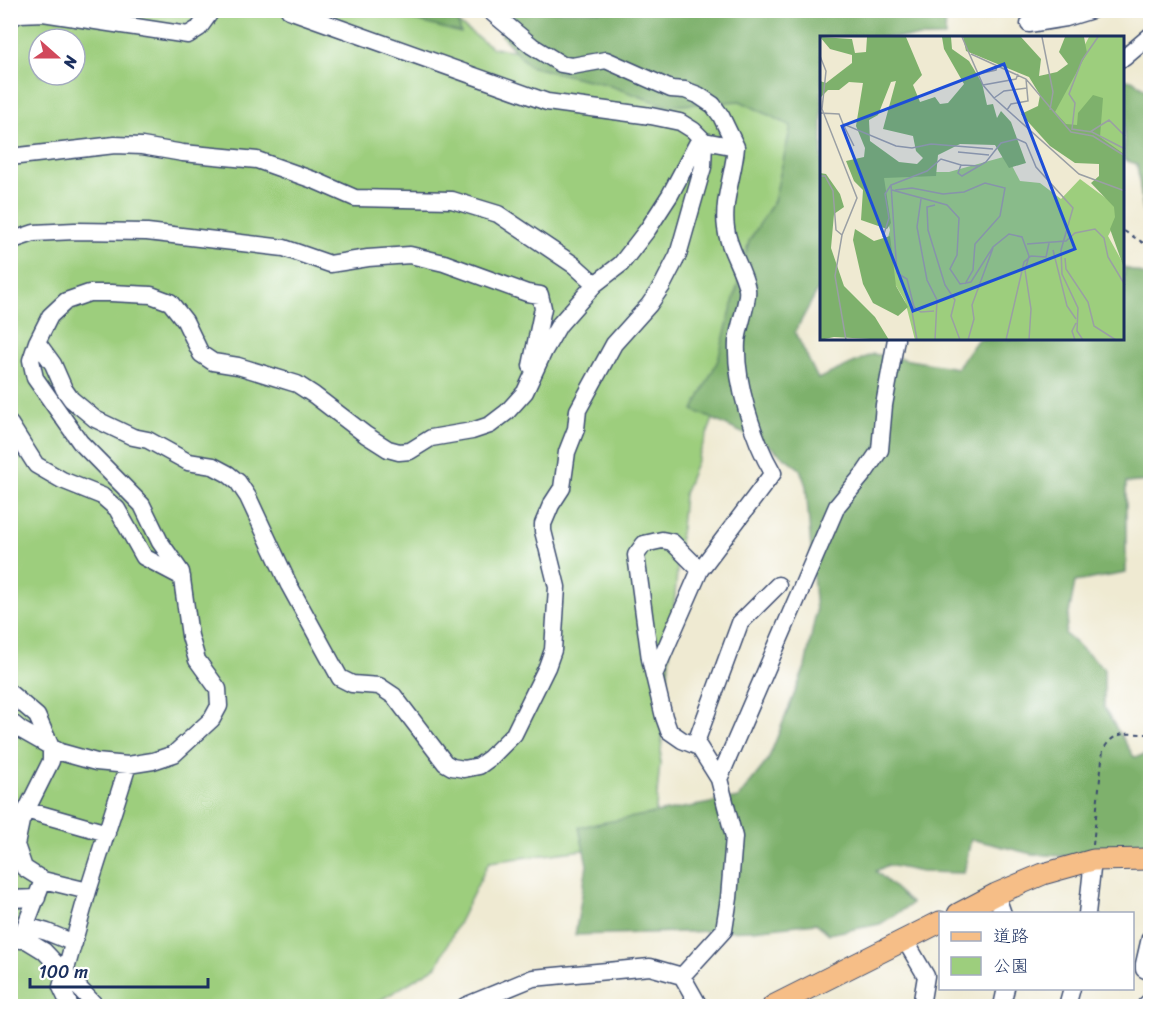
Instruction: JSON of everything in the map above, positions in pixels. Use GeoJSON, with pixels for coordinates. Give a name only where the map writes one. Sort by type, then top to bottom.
{"type":"FeatureCollection","features":[{"type":"Feature","properties":{"kind":"main road"},"geometry":{"type":"LineString","coordinates":[[966,912],[1000,904],[1043,874],[1093,860],[1150,859]]}},
{"type":"Feature","properties":{"kind":"main road"},"geometry":{"type":"LineString","coordinates":[[773,1006],[939,923]]}},
{"type":"Feature","properties":{"kind":"street"},"geometry":{"type":"LineString","coordinates":[[10,19],[19,14],[42,12],[188,35],[199,28],[212,10]]}},
{"type":"Feature","properties":{"kind":"street"},"geometry":{"type":"LineString","coordinates":[[37,342],[53,364],[71,399],[95,419],[134,437],[148,440],[188,462],[213,466],[238,482],[248,497],[289,585],[340,678],[352,684],[379,686],[394,696],[445,763],[452,767],[464,769],[479,766],[514,734],[547,667],[552,650],[557,587],[543,524],[562,488],[567,452],[576,429],[578,410],[614,344],[649,305],[678,255],[703,167],[704,141],[680,122],[547,102],[289,10]]}},
{"type":"Feature","properties":{"kind":"street"},"geometry":{"type":"LineString","coordinates":[[489,10],[532,46],[561,64],[572,66],[606,60],[671,89],[685,90],[698,95],[713,105],[736,147],[734,168],[725,206],[725,218],[726,230],[747,290],[737,341],[738,371],[764,459],[773,473],[700,570],[654,675]]}},
{"type":"Feature","properties":{"kind":"street"},"geometry":{"type":"LineString","coordinates":[[1029,24],[1066,18],[1092,10]]}},
{"type":"Feature","properties":{"kind":"street"},"geometry":{"type":"LineString","coordinates":[[1125,57],[1150,36]]}},
{"type":"Feature","properties":{"kind":"street"},"geometry":{"type":"LineString","coordinates":[[10,721],[21,730],[60,752],[96,762],[128,765],[153,761],[174,754],[212,719],[219,706],[218,689],[197,660],[190,636],[181,572],[160,542],[142,505],[80,442],[35,378],[31,360],[37,342],[50,316],[66,301],[89,293],[151,295],[170,302],[185,321],[201,354],[213,362],[238,366],[297,384],[388,449],[399,452],[410,451],[431,438],[472,431],[490,425],[507,412],[525,392],[559,325],[595,284],[621,264],[670,195],[697,144],[704,141],[736,147]]}},
{"type":"Feature","properties":{"kind":"street"},"geometry":{"type":"LineString","coordinates":[[10,157],[115,146],[142,146],[183,153],[257,160],[355,198],[452,200],[498,214],[574,265],[595,284]]}},
{"type":"Feature","properties":{"kind":"street"},"geometry":{"type":"LineString","coordinates":[[10,241],[34,233],[147,232],[284,248],[330,264],[410,255],[444,263],[527,293],[540,295],[543,308],[532,355],[530,382]]}},
{"type":"Feature","properties":{"kind":"street"},"geometry":{"type":"LineString","coordinates":[[719,779],[837,506],[880,450],[884,405],[896,340]]}},
{"type":"Feature","properties":{"kind":"street"},"geometry":{"type":"LineString","coordinates":[[10,424],[36,465],[63,480],[102,496],[117,509],[144,557],[182,577]]}},
{"type":"Feature","properties":{"kind":"street"},"geometry":{"type":"LineString","coordinates":[[682,976],[724,930],[735,837],[719,779],[699,747],[682,740],[669,731],[650,659],[636,555],[644,544],[662,540],[672,542],[700,570]]}},
{"type":"Feature","properties":{"kind":"street"},"geometry":{"type":"LineString","coordinates":[[695,746],[741,623],[778,585]]}},
{"type":"Feature","properties":{"kind":"street"},"geometry":{"type":"LineString","coordinates":[[10,693],[37,716],[51,747],[51,761],[21,821],[16,845],[24,868],[44,880],[88,891]]}},
{"type":"Feature","properties":{"kind":"street"},"geometry":{"type":"LineString","coordinates":[[70,1006],[62,987],[65,974],[88,891],[128,765]]}},
{"type":"Feature","properties":{"kind":"street"},"geometry":{"type":"LineString","coordinates":[[26,810],[107,832]]}},
{"type":"Feature","properties":{"kind":"street"},"geometry":{"type":"LineString","coordinates":[[1087,912],[1093,860]]}},
{"type":"Feature","properties":{"kind":"street"},"geometry":{"type":"LineString","coordinates":[[19,935],[44,880]]}},
{"type":"Feature","properties":{"kind":"street"},"geometry":{"type":"LineString","coordinates":[[10,900],[37,898]]}},
{"type":"Feature","properties":{"kind":"street"},"geometry":{"type":"LineString","coordinates":[[19,935],[47,932],[74,943]]}},
{"type":"Feature","properties":{"kind":"street"},"geometry":{"type":"LineString","coordinates":[[19,935],[44,951],[96,1006]]}},
{"type":"Feature","properties":{"kind":"street"},"geometry":{"type":"LineString","coordinates":[[1150,938],[1143,964],[1144,969],[1150,972]]}},
{"type":"Feature","properties":{"kind":"street"},"geometry":{"type":"LineString","coordinates":[[905,940],[926,976],[921,1006]]}},
{"type":"Feature","properties":{"kind":"street"},"geometry":{"type":"LineString","coordinates":[[465,1006],[533,978],[650,967],[682,976],[699,1006]]}},
{"type":"Feature","properties":{"kind":"street"},"geometry":{"type":"LineString","coordinates":[[1002,1006],[1006,990]]}},
{"type":"Feature","properties":{"kind":"street"},"geometry":{"type":"LineString","coordinates":[[1067,1006],[1071,990]]}},
{"type":"Feature","properties":{"kind":"street"},"geometry":{"type":"LineString","coordinates":[[1145,1006],[1150,1001]]}},
{"type":"Feature","properties":{"kind":"path"},"geometry":{"type":"LineString","coordinates":[[1125,232],[1150,247]]}},
{"type":"Feature","properties":{"kind":"path"},"geometry":{"type":"LineString","coordinates":[[1093,860],[1103,750],[1110,738],[1120,734],[1150,734]]}},
{"type":"Feature","properties":{"kind":"green space"},"geometry":{"type":"Polygon","coordinates":[[[10,11],[441,11],[493,48],[687,69],[820,138],[820,144],[684,494],[653,841],[489,862],[437,966],[371,1006],[11,1006],[10,11]]]}},
{"type":"Feature","properties":{"kind":"green space"},"geometry":{"type":"Polygon","coordinates":[[[379,11],[455,11],[461,33],[379,11]]]}},
{"type":"Feature","properties":{"kind":"green space"},"geometry":{"type":"Polygon","coordinates":[[[517,11],[946,11],[945,36],[820,36],[820,286],[795,332],[818,379],[873,354],[957,368],[977,340],[1125,340],[1125,267],[1150,277],[1150,481],[1126,483],[1126,573],[1075,582],[1065,634],[1104,668],[1104,708],[1134,757],[1150,754],[1150,844],[1140,845],[1104,859],[1032,854],[971,839],[964,873],[921,872],[888,865],[876,871],[912,904],[880,924],[829,934],[816,923],[753,930],[575,935],[587,865],[579,827],[738,798],[768,760],[805,667],[816,612],[806,486],[800,469],[768,445],[693,410],[718,360],[749,241],[774,201],[791,126],[740,101],[666,106],[605,84],[529,66],[501,35],[517,11]]]}},
{"type":"Feature","properties":{"kind":"green space"},"geometry":{"type":"Polygon","coordinates":[[[1125,80],[1132,80],[1150,93],[1150,229],[1145,224],[1137,164],[1125,160],[1125,80]]]}}]}
